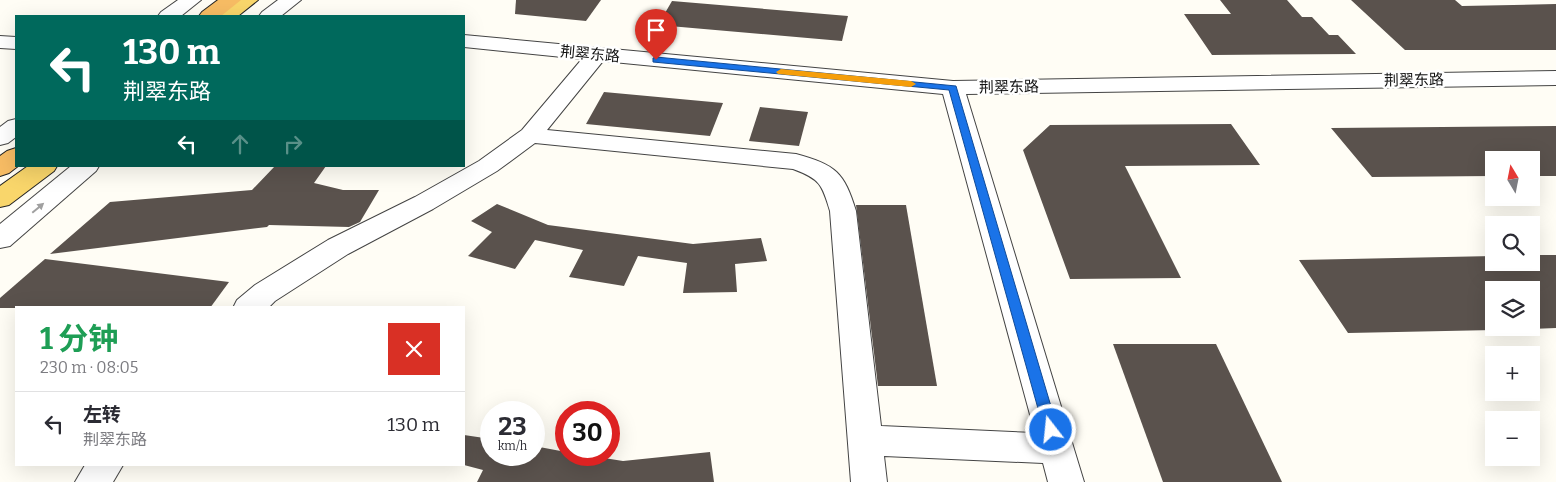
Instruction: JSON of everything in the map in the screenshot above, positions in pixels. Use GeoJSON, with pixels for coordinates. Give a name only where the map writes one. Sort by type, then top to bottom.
{"type":"FeatureCollection","features":[{"type":"Feature","properties":{"kind":"highway"},"geometry":{"type":"LineString","coordinates":[[210,15],[232,0]]}},
{"type":"Feature","properties":{"kind":"highway"},"geometry":{"type":"LineString","coordinates":[[0,168],[15,157]]}},
{"type":"Feature","properties":{"kind":"main road"},"geometry":{"type":"LineString","coordinates":[[227,15],[248,0]]}},
{"type":"Feature","properties":{"kind":"main road"},"geometry":{"type":"LineString","coordinates":[[246,15],[267,0]]}},
{"type":"Feature","properties":{"kind":"main road"},"geometry":{"type":"LineString","coordinates":[[0,173],[15,163]]}},
{"type":"Feature","properties":{"kind":"main road"},"geometry":{"type":"LineString","coordinates":[[0,199],[43,167]]}},
{"type":"Feature","properties":{"kind":"street"},"geometry":{"type":"LineString","coordinates":[[169,15],[191,0]]}},
{"type":"Feature","properties":{"kind":"street"},"geometry":{"type":"LineString","coordinates":[[270,15],[291,0]]}},
{"type":"Feature","properties":{"kind":"street","name":"荆翠东路"},"geometry":{"type":"LineString","coordinates":[[465,41],[953,88],[1556,78]]}},
{"type":"Feature","properties":{"kind":"street"},"geometry":{"type":"LineString","coordinates":[[0,42],[15,43]]}},
{"type":"Feature","properties":{"kind":"street"},"geometry":{"type":"LineString","coordinates":[[250,306],[265,293],[338,247],[432,199],[488,166],[530,135],[597,54]]}},
{"type":"Feature","properties":{"kind":"street"},"geometry":{"type":"LineString","coordinates":[[953,88],[1066,482]]}},
{"type":"Feature","properties":{"kind":"street"},"geometry":{"type":"LineString","coordinates":[[0,138],[15,127]]}},
{"type":"Feature","properties":{"kind":"street"},"geometry":{"type":"LineString","coordinates":[[530,135],[796,162],[826,172],[836,188],[843,211],[869,482]]}},
{"type":"Feature","properties":{"kind":"street"},"geometry":{"type":"LineString","coordinates":[[0,239],[86,167]]}},
{"type":"Feature","properties":{"kind":"street"},"geometry":{"type":"LineString","coordinates":[[864,440],[1056,449]]}},
{"type":"Feature","properties":{"kind":"street"},"geometry":{"type":"LineString","coordinates":[[93,482],[104,466]]}},
{"type":"Feature","properties":{"kind":"building"},"geometry":{"type":"Polygon","coordinates":[[[516,0],[601,0],[586,21],[515,14],[516,0]]]}},
{"type":"Feature","properties":{"kind":"building"},"geometry":{"type":"Polygon","coordinates":[[[1220,0],[1287,0],[1302,17],[1312,17],[1329,35],[1338,35],[1356,54],[1212,55],[1184,14],[1231,14],[1220,0]]]}},
{"type":"Feature","properties":{"kind":"building"},"geometry":{"type":"Polygon","coordinates":[[[1351,0],[1455,0],[1462,6],[1556,4],[1556,50],[1405,50],[1351,0]]]}},
{"type":"Feature","properties":{"kind":"building"},"geometry":{"type":"Polygon","coordinates":[[[672,1],[848,16],[842,41],[658,25],[672,1]]]}},
{"type":"Feature","properties":{"kind":"building"},"geometry":{"type":"Polygon","coordinates":[[[604,92],[723,103],[710,136],[586,124],[604,92]]]}},
{"type":"Feature","properties":{"kind":"building"},"geometry":{"type":"Polygon","coordinates":[[[760,107],[808,112],[799,146],[749,141],[760,107]]]}},
{"type":"Feature","properties":{"kind":"building"},"geometry":{"type":"Polygon","coordinates":[[[1231,124],[1260,165],[1125,166],[1181,278],[1070,279],[1023,150],[1050,125],[1231,124]]]}},
{"type":"Feature","properties":{"kind":"building"},"geometry":{"type":"Polygon","coordinates":[[[1556,126],[1556,176],[1540,176],[1540,151],[1485,151],[1485,176],[1372,177],[1331,128],[1556,126]]]}},
{"type":"Feature","properties":{"kind":"building"},"geometry":{"type":"Polygon","coordinates":[[[274,167],[325,167],[314,183],[343,190],[379,190],[360,222],[349,227],[269,225],[267,227],[50,254],[110,202],[252,190],[274,167]]]}},
{"type":"Feature","properties":{"kind":"building"},"geometry":{"type":"Polygon","coordinates":[[[497,204],[548,225],[693,244],[761,238],[767,261],[735,264],[737,292],[683,293],[687,263],[638,256],[624,286],[569,277],[583,250],[535,240],[515,269],[468,256],[492,232],[471,221],[497,204]]]}},
{"type":"Feature","properties":{"kind":"building"},"geometry":{"type":"Polygon","coordinates":[[[856,205],[906,205],[937,386],[878,386],[856,205]]]}},
{"type":"Feature","properties":{"kind":"building"},"geometry":{"type":"Polygon","coordinates":[[[1540,255],[1556,255],[1556,328],[1540,329],[1540,281],[1485,281],[1485,330],[1348,333],[1299,260],[1485,256],[1485,271],[1540,271],[1540,255]]]}},
{"type":"Feature","properties":{"kind":"building"},"geometry":{"type":"Polygon","coordinates":[[[45,259],[229,282],[211,306],[15,306],[15,308],[0,308],[0,298],[45,259]]]}},
{"type":"Feature","properties":{"kind":"building"},"geometry":{"type":"Polygon","coordinates":[[[1113,344],[1216,344],[1282,482],[1163,482],[1113,344]]]}},
{"type":"Feature","properties":{"kind":"building"},"geometry":{"type":"Polygon","coordinates":[[[465,435],[480,437],[480,466],[545,466],[545,448],[555,450],[555,466],[620,466],[620,461],[710,452],[714,482],[477,482],[483,470],[465,465],[465,435]]]}},
{"type":"Feature","properties":{"kind":"slow traffic"},"geometry":{"type":"LineString","coordinates":[[781,72],[911,84]]}},
{"type":"Feature","properties":{"kind":"route"},"geometry":{"type":"LineString","coordinates":[[656,60],[953,88],[1051,430]]}}]}
